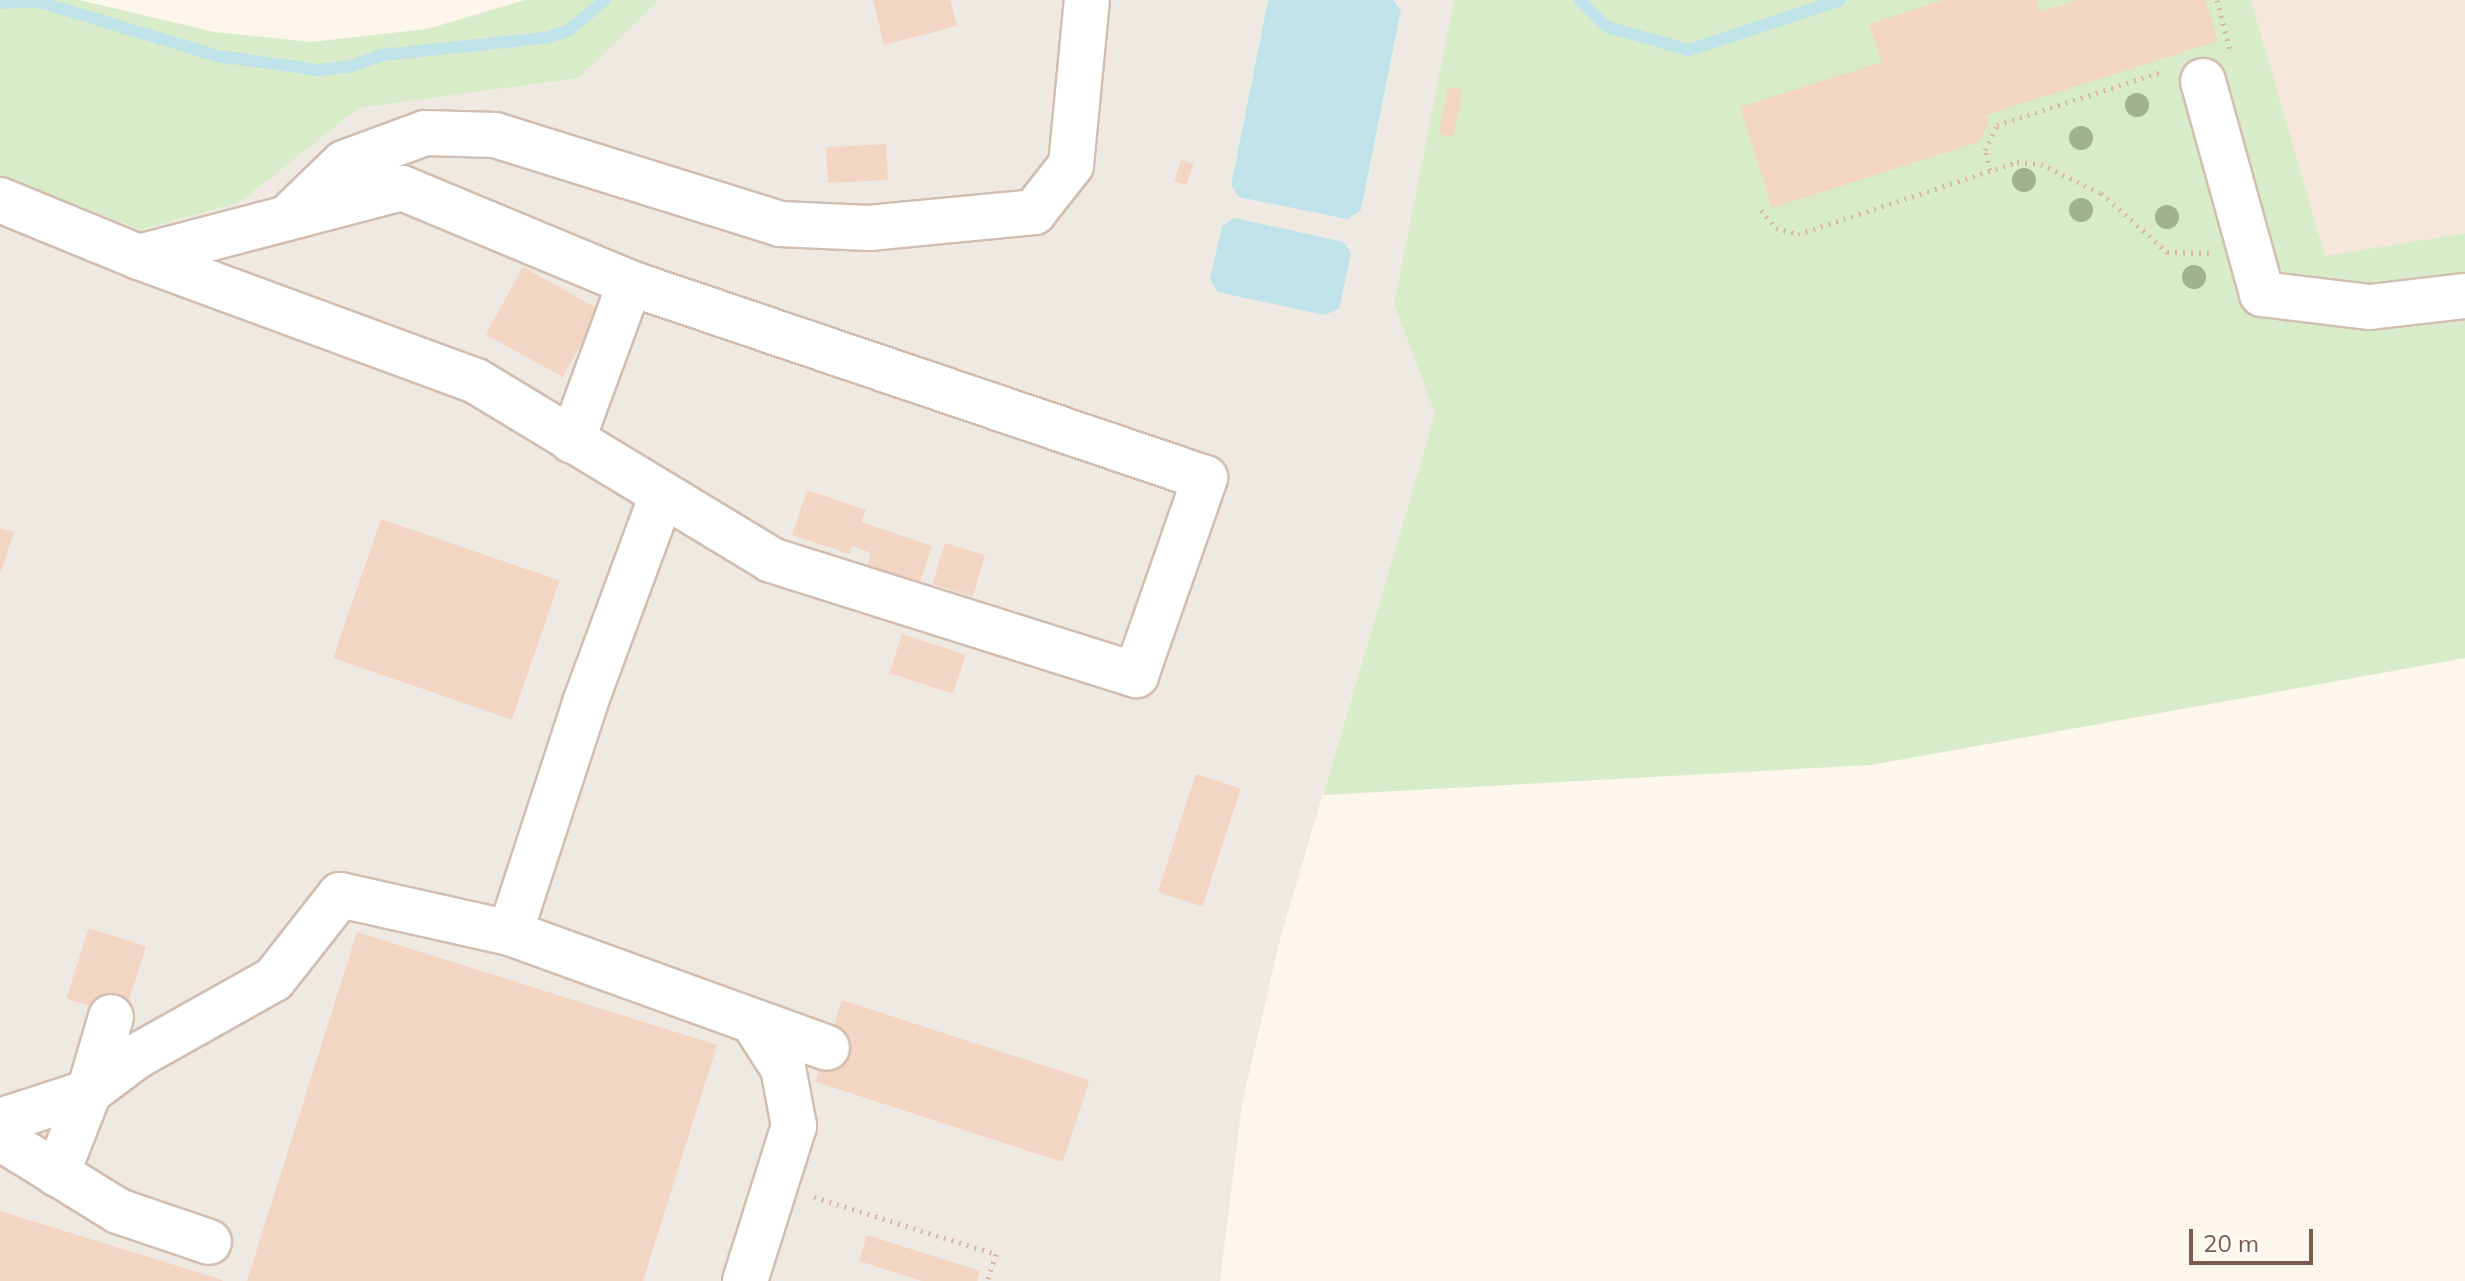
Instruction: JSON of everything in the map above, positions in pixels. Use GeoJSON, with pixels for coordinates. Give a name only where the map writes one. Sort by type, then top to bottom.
{"type":"FeatureCollection","features":[{"type":"Feature","properties":{"kind":"lane"},"geometry":{"type":"LineString","coordinates":[[287,218],[344,163],[425,133],[495,135],[780,224],[869,228],[1034,212],[1071,165],[1087,0]]}},
{"type":"Feature","properties":{"kind":"lane"},"geometry":{"type":"LineString","coordinates":[[2185,75],[2249,246],[2262,294],[2370,307],[2465,296]]}},
{"type":"Feature","properties":{"kind":"lane"},"geometry":{"type":"LineString","coordinates":[[0,200],[139,257],[476,381],[661,498],[771,560],[1136,675],[1205,478],[630,283],[402,188],[139,257]]}},
{"type":"Feature","properties":{"kind":"lane"},"geometry":{"type":"LineString","coordinates":[[572,441],[630,283]]}},
{"type":"Feature","properties":{"kind":"lane"},"geometry":{"type":"LineString","coordinates":[[510,933],[585,703],[661,498]]}},
{"type":"Feature","properties":{"kind":"lane"},"geometry":{"type":"LineString","coordinates":[[0,1121],[89,1092],[137,1056],[274,979],[340,895],[510,933],[827,1048]]}},
{"type":"Feature","properties":{"kind":"lane"},"geometry":{"type":"LineString","coordinates":[[57,1174],[89,1092],[111,1017]]}},
{"type":"Feature","properties":{"kind":"lane"},"geometry":{"type":"LineString","coordinates":[[745,1281],[794,1126],[783,1068],[754,1023]]}},
{"type":"Feature","properties":{"kind":"lane"},"geometry":{"type":"LineString","coordinates":[[0,1138],[118,1211],[209,1242]]}},
{"type":"Feature","properties":{"kind":"path"},"geometry":{"type":"LineString","coordinates":[[1990,170],[1985,150],[1997,125],[2185,75]]}},
{"type":"Feature","properties":{"kind":"path"},"geometry":{"type":"LineString","coordinates":[[1761,210],[1776,228],[1798,234],[2017,162],[2041,164],[2075,176],[2167,252],[2189,256],[2249,246]]}},
{"type":"Feature","properties":{"kind":"path"},"geometry":{"type":"LineString","coordinates":[[775,1185],[996,1254],[987,1281]]}},
{"type":"Feature","properties":{"kind":"shaded area"},"geometry":{"type":"Polygon","coordinates":[[[659,0],[1268,0],[1231,185],[1347,219],[1361,210],[1401,10],[1393,0],[1454,0],[1394,304],[1435,414],[1280,939],[1242,1104],[1220,1281],[0,1281],[0,176],[141,230],[240,202],[359,108],[579,78],[659,0]]]}},
{"type":"Feature","properties":{"kind":"shaded area"},"geometry":{"type":"Polygon","coordinates":[[[2251,0],[2465,0],[2465,233],[2325,256],[2251,0]]]}},
{"type":"Feature","properties":{"kind":"green space"},"geometry":{"type":"Polygon","coordinates":[[[0,0],[79,0],[215,32],[311,42],[427,29],[525,0],[659,0],[579,78],[359,108],[240,202],[141,230],[0,176],[0,0]]]}},
{"type":"Feature","properties":{"kind":"green space"},"geometry":{"type":"Polygon","coordinates":[[[1454,0],[2251,0],[2325,256],[2465,233],[2465,658],[1871,765],[1323,795],[1435,414],[1394,304],[1454,0]]]}},
{"type":"Feature","properties":{"kind":"water"},"geometry":{"type":"Polygon","coordinates":[[[1268,0],[1393,0],[1401,10],[1361,210],[1347,219],[1239,197],[1231,185],[1268,0]]]}},
{"type":"Feature","properties":{"kind":"water"},"geometry":{"type":"Polygon","coordinates":[[[1234,218],[1344,242],[1351,254],[1339,309],[1324,315],[1218,292],[1210,279],[1222,227],[1234,218]]]}},
{"type":"Feature","properties":{"kind":"building"},"geometry":{"type":"Polygon","coordinates":[[[873,0],[950,0],[957,26],[884,45],[873,0]]]}},
{"type":"Feature","properties":{"kind":"building"},"geometry":{"type":"Polygon","coordinates":[[[1943,0],[2036,0],[2040,12],[2078,0],[2205,0],[2218,41],[1986,115],[1988,124],[1979,142],[1772,208],[1740,107],[1882,62],[1869,24],[1943,0]]]}},
{"type":"Feature","properties":{"kind":"building"},"geometry":{"type":"Polygon","coordinates":[[[1448,87],[1463,90],[1454,137],[1439,134],[1448,87]]]}},
{"type":"Feature","properties":{"kind":"building"},"geometry":{"type":"Polygon","coordinates":[[[886,144],[888,180],[828,183],[826,147],[886,144]]]}},
{"type":"Feature","properties":{"kind":"building"},"geometry":{"type":"Polygon","coordinates":[[[1181,160],[1193,164],[1187,185],[1174,181],[1181,160]]]}},
{"type":"Feature","properties":{"kind":"building"},"geometry":{"type":"Polygon","coordinates":[[[523,267],[600,310],[563,377],[486,334],[523,267]]]}},
{"type":"Feature","properties":{"kind":"building"},"geometry":{"type":"Polygon","coordinates":[[[807,490],[866,510],[861,522],[932,546],[919,585],[867,567],[871,553],[852,546],[850,554],[792,535],[807,490]]]}},
{"type":"Feature","properties":{"kind":"building"},"geometry":{"type":"Polygon","coordinates":[[[381,519],[560,581],[512,720],[333,658],[381,519]]]}},
{"type":"Feature","properties":{"kind":"building"},"geometry":{"type":"Polygon","coordinates":[[[0,528],[14,532],[1,572],[0,572],[0,528]]]}},
{"type":"Feature","properties":{"kind":"building"},"geometry":{"type":"Polygon","coordinates":[[[945,543],[985,555],[973,596],[932,584],[945,543]]]}},
{"type":"Feature","properties":{"kind":"building"},"geometry":{"type":"Polygon","coordinates":[[[902,634],[966,655],[953,694],[889,673],[902,634]]]}},
{"type":"Feature","properties":{"kind":"building"},"geometry":{"type":"Polygon","coordinates":[[[1196,774],[1241,789],[1202,906],[1158,892],[1196,774]]]}},
{"type":"Feature","properties":{"kind":"building"},"geometry":{"type":"Polygon","coordinates":[[[89,928],[146,947],[123,1017],[66,998],[89,928]]]}},
{"type":"Feature","properties":{"kind":"building"},"geometry":{"type":"Polygon","coordinates":[[[357,932],[717,1045],[643,1281],[247,1281],[357,932]]]}},
{"type":"Feature","properties":{"kind":"building"},"geometry":{"type":"Polygon","coordinates":[[[842,1000],[1089,1080],[1063,1162],[815,1082],[842,1000]]]}},
{"type":"Feature","properties":{"kind":"building"},"geometry":{"type":"Polygon","coordinates":[[[0,1211],[223,1280],[0,1281],[0,1211]]]}},
{"type":"Feature","properties":{"kind":"building"},"geometry":{"type":"Polygon","coordinates":[[[867,1235],[980,1271],[977,1281],[922,1281],[859,1261],[867,1235]]]}},
{"type":"Feature","properties":{"kind":"waterway"},"geometry":{"type":"LineString","coordinates":[[0,3],[36,1],[218,56],[317,70],[348,67],[382,55],[545,38],[568,31],[605,0]]}},
{"type":"Feature","properties":{"kind":"waterway"},"geometry":{"type":"LineString","coordinates":[[1580,0],[1607,27],[1689,50],[1840,0]]}}]}
